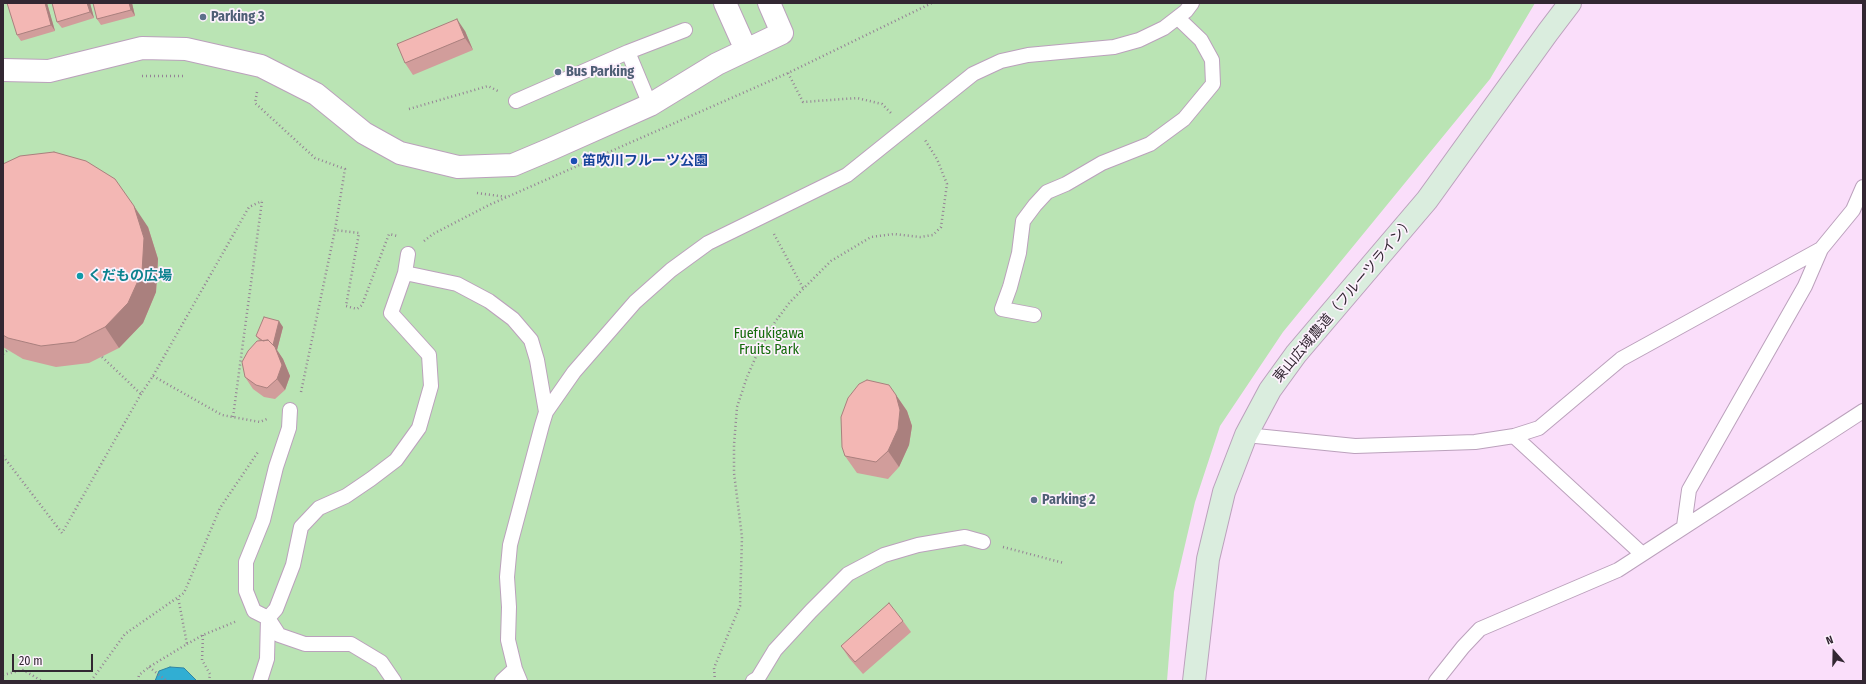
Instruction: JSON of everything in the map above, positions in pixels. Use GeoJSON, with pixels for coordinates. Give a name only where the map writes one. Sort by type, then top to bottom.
{"type":"FeatureCollection","features":[{"type":"Feature","properties":{"kind":"street"},"geometry":{"type":"LineString","coordinates":[[725,3],[746,50]]}},
{"type":"Feature","properties":{"kind":"street"},"geometry":{"type":"LineString","coordinates":[[3,70],[49,71],[142,48],[186,49],[261,66],[316,94],[364,133],[400,153],[458,167],[513,164],[551,150],[650,104],[717,64],[782,33],[769,3]]}},
{"type":"Feature","properties":{"kind":"street","name":"東山広域農道（フルーツライン）"},"geometry":{"type":"LineString","coordinates":[[1194,681],[1208,559],[1224,492],[1246,435],[1270,390],[1296,354],[1427,200],[1570,3]]}},
{"type":"Feature","properties":{"kind":"lane"},"geometry":{"type":"LineString","coordinates":[[502,681],[517,675],[508,640],[509,607],[507,577],[510,545],[546,412],[574,372],[609,334],[635,302],[671,270],[708,243],[847,175],[909,127],[973,74],[1001,61],[1028,55],[1114,47],[1140,40],[1164,28],[1178,18],[1192,3]]}},
{"type":"Feature","properties":{"kind":"lane"},"geometry":{"type":"LineString","coordinates":[[1034,315],[1002,309],[1010,287],[1019,253],[1023,221],[1035,205],[1047,192],[1066,184],[1102,163],[1150,144],[1184,119],[1213,84],[1212,60],[1201,40],[1178,18]]}},
{"type":"Feature","properties":{"kind":"lane"},"geometry":{"type":"LineString","coordinates":[[516,101],[628,52],[685,30]]}},
{"type":"Feature","properties":{"kind":"lane"},"geometry":{"type":"LineString","coordinates":[[628,52],[650,104]]}},
{"type":"Feature","properties":{"kind":"lane"},"geometry":{"type":"LineString","coordinates":[[1684,526],[1690,490],[1805,286],[1821,250],[1853,210],[1863,187]]}},
{"type":"Feature","properties":{"kind":"lane"},"geometry":{"type":"LineString","coordinates":[[1246,435],[1355,446],[1475,442],[1514,436],[1539,428],[1621,359],[1821,250]]}},
{"type":"Feature","properties":{"kind":"lane"},"geometry":{"type":"LineString","coordinates":[[260,681],[267,659],[268,618],[276,609],[292,566],[302,527],[319,508],[346,496],[396,460],[419,428],[431,386],[429,355],[391,314],[405,273],[408,254]]}},
{"type":"Feature","properties":{"kind":"lane"},"geometry":{"type":"LineString","coordinates":[[405,273],[457,284],[489,301],[513,319],[531,340],[537,360],[546,412]]}},
{"type":"Feature","properties":{"kind":"lane"},"geometry":{"type":"LineString","coordinates":[[290,410],[289,428],[276,467],[264,520],[246,562],[246,591],[254,611],[268,618],[279,635],[305,644],[351,644],[381,662],[394,681]]}},
{"type":"Feature","properties":{"kind":"lane"},"geometry":{"type":"LineString","coordinates":[[1436,681],[1463,647],[1480,629],[1618,570],[1863,411]]}},
{"type":"Feature","properties":{"kind":"lane"},"geometry":{"type":"LineString","coordinates":[[1514,436],[1641,554]]}},
{"type":"Feature","properties":{"kind":"lane"},"geometry":{"type":"LineString","coordinates":[[754,681],[758,678],[775,650],[810,611],[848,574],[884,555],[918,545],[965,537],[983,542]]}},
{"type":"Feature","properties":{"kind":"path"},"geometry":{"type":"LineString","coordinates":[[408,254],[433,234],[508,197],[788,73],[932,3]]}},
{"type":"Feature","properties":{"kind":"path"},"geometry":{"type":"LineString","coordinates":[[715,681],[714,668],[740,606],[742,537],[734,473],[737,407],[758,352],[790,302],[831,261],[871,237],[894,234],[920,237],[933,235],[941,227],[947,184],[937,159],[923,138],[882,104],[857,98],[803,102],[788,73]]}},
{"type":"Feature","properties":{"kind":"path"},"geometry":{"type":"LineString","coordinates":[[140,76],[193,76]]}},
{"type":"Feature","properties":{"kind":"path"},"geometry":{"type":"LineString","coordinates":[[153,376],[222,415],[260,422],[290,410],[301,390],[335,230],[345,169],[315,158],[255,102],[258,85]]}},
{"type":"Feature","properties":{"kind":"path"},"geometry":{"type":"LineString","coordinates":[[409,110],[488,86],[516,101]]}},
{"type":"Feature","properties":{"kind":"path"},"geometry":{"type":"LineString","coordinates":[[469,192],[508,197]]}},
{"type":"Feature","properties":{"kind":"path"},"geometry":{"type":"LineString","coordinates":[[3,456],[62,533],[249,207],[262,201],[233,417]]}},
{"type":"Feature","properties":{"kind":"path"},"geometry":{"type":"LineString","coordinates":[[764,216],[804,288]]}},
{"type":"Feature","properties":{"kind":"path"},"geometry":{"type":"LineString","coordinates":[[335,230],[359,233],[346,306],[357,309],[362,305],[388,234],[406,238],[408,254]]}},
{"type":"Feature","properties":{"kind":"path"},"geometry":{"type":"LineString","coordinates":[[3,354],[8,350]]}},
{"type":"Feature","properties":{"kind":"path"},"geometry":{"type":"LineString","coordinates":[[102,357],[141,394]]}},
{"type":"Feature","properties":{"kind":"path"},"geometry":{"type":"LineString","coordinates":[[91,681],[125,634],[184,593],[220,508],[261,448]]}},
{"type":"Feature","properties":{"kind":"path"},"geometry":{"type":"LineString","coordinates":[[983,542],[1064,563]]}},
{"type":"Feature","properties":{"kind":"path"},"geometry":{"type":"LineString","coordinates":[[178,597],[187,644]]}},
{"type":"Feature","properties":{"kind":"path"},"geometry":{"type":"LineString","coordinates":[[138,681],[139,675],[148,667],[203,635],[202,660],[210,674],[209,681]]}},
{"type":"Feature","properties":{"kind":"path"},"geometry":{"type":"LineString","coordinates":[[148,667],[167,681]]}},
{"type":"Feature","properties":{"kind":"path"},"geometry":{"type":"LineString","coordinates":[[3,675],[23,670],[42,681]]}},
{"type":"Feature","properties":{"kind":"green space","name":"Fuefukigawa Fruits Park"},"geometry":{"type":"Polygon","coordinates":[[[3,3],[1535,3],[1490,79],[1283,332],[1220,426],[1195,502],[1174,592],[1167,681],[3,681],[3,3]]]}},
{"type":"Feature","properties":{"kind":"water"},"geometry":{"type":"Polygon","coordinates":[[[170,667],[184,668],[197,681],[155,681],[159,671],[170,667]]]}},
{"type":"Feature","properties":{"kind":"building"},"geometry":{"type":"Polygon","coordinates":[[[7,3],[45,3],[51,25],[17,35],[7,3]]]}},
{"type":"Feature","properties":{"kind":"building"},"geometry":{"type":"Polygon","coordinates":[[[52,3],[87,3],[90,12],[57,22],[52,3]]]}},
{"type":"Feature","properties":{"kind":"building"},"geometry":{"type":"Polygon","coordinates":[[[93,3],[129,3],[131,10],[97,19],[93,3]]]}},
{"type":"Feature","properties":{"kind":"building"},"geometry":{"type":"Polygon","coordinates":[[[457,19],[465,38],[405,63],[397,44],[457,19]]]}},
{"type":"Feature","properties":{"kind":"building","name":"くだもの広場"},"geometry":{"type":"Polygon","coordinates":[[[54,152],[86,161],[115,179],[134,206],[144,238],[142,272],[128,303],[105,327],[75,342],[41,346],[8,338],[3,335],[3,164],[20,156],[54,152]]]}},
{"type":"Feature","properties":{"kind":"building"},"geometry":{"type":"Polygon","coordinates":[[[264,317],[279,321],[273,345],[268,340],[263,341],[256,336],[264,317]]]}},
{"type":"Feature","properties":{"kind":"building"},"geometry":{"type":"Polygon","coordinates":[[[268,340],[275,347],[282,365],[277,379],[267,388],[256,385],[245,377],[242,362],[248,351],[257,341],[268,340]]]}},
{"type":"Feature","properties":{"kind":"building"},"geometry":{"type":"Polygon","coordinates":[[[867,380],[889,385],[896,395],[900,410],[898,429],[888,451],[876,462],[845,456],[842,447],[841,417],[848,398],[859,384],[867,380]]]}},
{"type":"Feature","properties":{"kind":"building"},"geometry":{"type":"Polygon","coordinates":[[[889,603],[903,621],[855,662],[841,646],[889,603]]]}},
{"type":"Feature","properties":{"kind":"place","name":"Parking 3"},"geometry":{"type":"Point","coordinates":[203,17]}},
{"type":"Feature","properties":{"kind":"place","name":"Bus Parking"},"geometry":{"type":"Point","coordinates":[558,72]}},
{"type":"Feature","properties":{"kind":"place","name":"笛吹川フルーツ公園"},"geometry":{"type":"Point","coordinates":[574,161]}},
{"type":"Feature","properties":{"kind":"place","name":"くだもの広場"},"geometry":{"type":"Point","coordinates":[80,276]}},
{"type":"Feature","properties":{"kind":"place","name":"Parking 2"},"geometry":{"type":"Point","coordinates":[1034,500]}}]}
